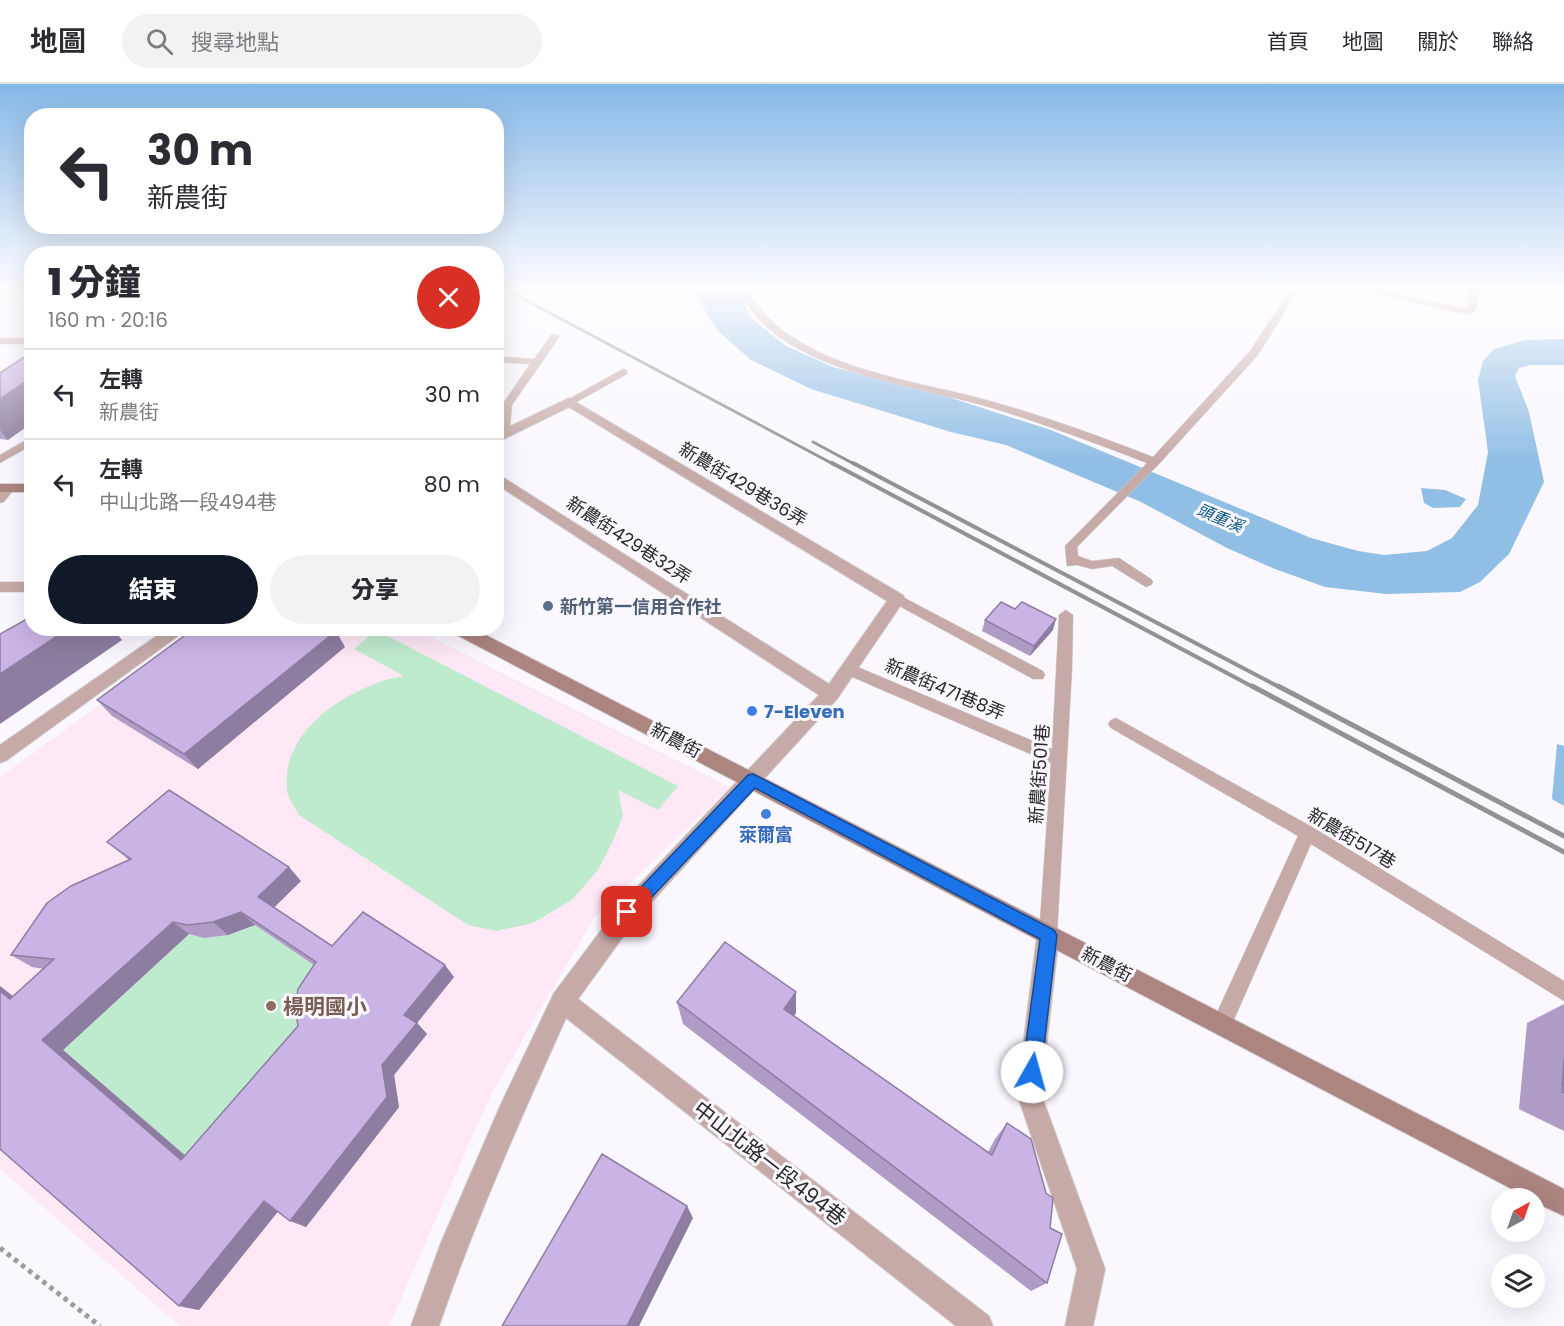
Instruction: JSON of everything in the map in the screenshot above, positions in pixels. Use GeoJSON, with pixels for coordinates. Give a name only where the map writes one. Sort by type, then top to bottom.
{"type":"FeatureCollection","features":[{"type":"Feature","properties":{"kind":"street"},"geometry":{"type":"LineString","coordinates":[[504,435],[568,402]]}},
{"type":"Feature","properties":{"kind":"street","name":"新農街429巷36弄"},"geometry":{"type":"LineString","coordinates":[[568,402],[897,599]]}},
{"type":"Feature","properties":{"kind":"street","name":"新農街429巷32弄"},"geometry":{"type":"LineString","coordinates":[[504,482],[831,694]]}},
{"type":"Feature","properties":{"kind":"street"},"geometry":{"type":"LineString","coordinates":[[3,492],[24,490]]}},
{"type":"Feature","properties":{"kind":"street"},"geometry":{"type":"LineString","coordinates":[[425,1326],[450,1256],[501,1134],[562,1001],[627,912],[753,780],[831,694],[897,599]]}},
{"type":"Feature","properties":{"kind":"street"},"geometry":{"type":"LineString","coordinates":[[0,755],[170,636]]}},
{"type":"Feature","properties":{"kind":"street","name":"新農街"},"geometry":{"type":"LineString","coordinates":[[473,636],[1564,1203]]}},
{"type":"Feature","properties":{"kind":"street"},"geometry":{"type":"LineString","coordinates":[[1048,935],[1029,1094],[1091,1269],[1079,1326]]}},
{"type":"Feature","properties":{"kind":"street","name":"中山北路一段494巷"},"geometry":{"type":"LineString","coordinates":[[562,1001],[979,1326]]}},
{"type":"Feature","properties":{"kind":"lane"},"geometry":{"type":"LineString","coordinates":[[504,402],[538,362],[548,346]]}},
{"type":"Feature","properties":{"kind":"lane"},"geometry":{"type":"LineString","coordinates":[[799,346],[843,364],[973,399],[1093,437],[1152,465]]}},
{"type":"Feature","properties":{"kind":"lane"},"geometry":{"type":"LineString","coordinates":[[1146,582],[1114,561],[1092,565],[1072,561],[1071,546],[1152,465],[1259,346]]}},
{"type":"Feature","properties":{"kind":"lane"},"geometry":{"type":"LineString","coordinates":[[504,360],[538,362]]}},
{"type":"Feature","properties":{"kind":"lane"},"geometry":{"type":"LineString","coordinates":[[568,402],[623,372]]}},
{"type":"Feature","properties":{"kind":"lane"},"geometry":{"type":"LineString","coordinates":[[0,460],[24,445]]}},
{"type":"Feature","properties":{"kind":"lane"},"geometry":{"type":"LineString","coordinates":[[0,587],[24,587]]}},
{"type":"Feature","properties":{"kind":"lane"},"geometry":{"type":"LineString","coordinates":[[897,599],[1038,675]]}},
{"type":"Feature","properties":{"kind":"lane","name":"新農街501巷"},"geometry":{"type":"LineString","coordinates":[[1048,935],[1066,615]]}},
{"type":"Feature","properties":{"kind":"lane","name":"新農街471巷8弄"},"geometry":{"type":"LineString","coordinates":[[848,669],[1059,759]]}},
{"type":"Feature","properties":{"kind":"lane","name":"新農街517巷"},"geometry":{"type":"LineString","coordinates":[[1116,724],[1308,833],[1564,992]]}},
{"type":"Feature","properties":{"kind":"lane"},"geometry":{"type":"LineString","coordinates":[[1222,1024],[1308,833]]}},
{"type":"Feature","properties":{"kind":"path"},"geometry":{"type":"LineString","coordinates":[[0,1248],[100,1326]]}},
{"type":"Feature","properties":{"kind":"shaded area","name":"楊明國小"},"geometry":{"type":"Polygon","coordinates":[[[194,636],[429,636],[730,787],[594,918],[491,1094],[389,1326],[180,1326],[0,1169],[0,777],[194,636]]]}},
{"type":"Feature","properties":{"kind":"green space"},"geometry":{"type":"Polygon","coordinates":[[[369,636],[388,636],[678,786],[658,810],[618,790],[623,816],[612,843],[598,870],[573,899],[533,923],[497,931],[468,925],[299,815],[292,803],[287,790],[287,771],[292,753],[301,737],[313,723],[328,710],[360,690],[383,680],[404,676],[354,649],[369,636]]]}},
{"type":"Feature","properties":{"kind":"green space"},"geometry":{"type":"Polygon","coordinates":[[[255,925],[329,975],[309,1019],[199,1168],[63,1050],[189,934],[206,937],[223,936],[255,925]]]}},
{"type":"Feature","properties":{"kind":"water","name":"頭重溪"},"geometry":{"type":"Polygon","coordinates":[[[735,346],[786,346],[833,367],[948,397],[1051,430],[1311,538],[1358,551],[1384,555],[1427,551],[1452,538],[1478,505],[1488,452],[1478,380],[1483,361],[1494,349],[1504,346],[1564,346],[1564,365],[1530,365],[1519,368],[1515,376],[1529,412],[1544,482],[1509,554],[1480,582],[1460,592],[1386,594],[1325,587],[1275,569],[1227,548],[1141,502],[1006,445],[951,432],[811,389],[751,360],[735,346]]]}},
{"type":"Feature","properties":{"kind":"water"},"geometry":{"type":"Polygon","coordinates":[[[1421,488],[1445,490],[1466,499],[1460,507],[1433,508],[1424,503],[1421,488]]]}},
{"type":"Feature","properties":{"kind":"water"},"geometry":{"type":"Polygon","coordinates":[[[1557,744],[1564,746],[1564,806],[1552,799],[1557,744]]]}},
{"type":"Feature","properties":{"kind":"building"},"geometry":{"type":"Polygon","coordinates":[[[24,357],[24,382],[0,399],[0,373],[24,357]]]}},
{"type":"Feature","properties":{"kind":"building"},"geometry":{"type":"Polygon","coordinates":[[[1001,602],[1015,609],[1022,602],[1056,619],[1034,646],[985,620],[1001,602]]]}},
{"type":"Feature","properties":{"kind":"building"},"geometry":{"type":"Polygon","coordinates":[[[24,620],[24,636],[57,636],[0,674],[0,634],[24,620]]]}},
{"type":"Feature","properties":{"kind":"building"},"geometry":{"type":"Polygon","coordinates":[[[184,636],[330,636],[184,754],[97,700],[184,636]]]}},
{"type":"Feature","properties":{"kind":"building"},"geometry":{"type":"Polygon","coordinates":[[[169,790],[289,867],[258,897],[332,946],[363,912],[445,965],[404,1015],[417,1023],[382,1065],[387,1097],[290,1221],[264,1201],[179,1306],[0,1149],[0,991],[10,999],[54,959],[11,955],[47,903],[71,886],[131,859],[107,842],[169,790]],[[241,912],[213,922],[188,925],[173,922],[42,1040],[181,1160],[298,1026],[295,1008],[298,989],[316,962],[241,912]]]}},
{"type":"Feature","properties":{"kind":"building"},"geometry":{"type":"Polygon","coordinates":[[[725,942],[796,992],[784,1009],[992,1155],[1007,1123],[1031,1139],[1046,1193],[1053,1198],[1050,1228],[1062,1234],[1047,1283],[677,1002],[725,942]]]}},
{"type":"Feature","properties":{"kind":"building"},"geometry":{"type":"Polygon","coordinates":[[[1564,1059],[1564,1093],[1562,1092],[1564,1059]]]}},
{"type":"Feature","properties":{"kind":"building"},"geometry":{"type":"Polygon","coordinates":[[[602,1154],[687,1206],[627,1326],[502,1326],[602,1154]]]}},
{"type":"Feature","properties":{"kind":"railway"},"geometry":{"type":"LineString","coordinates":[[612,346],[835,465]]}},
{"type":"Feature","properties":{"kind":"railway"},"geometry":{"type":"LineString","coordinates":[[813,442],[856,465]]}},
{"type":"Feature","properties":{"kind":"railway"},"geometry":{"type":"LineString","coordinates":[[832,463],[1255,688]]}},
{"type":"Feature","properties":{"kind":"railway"},"geometry":{"type":"LineString","coordinates":[[853,463],[1281,688]]}},
{"type":"Feature","properties":{"kind":"railway"},"geometry":{"type":"LineString","coordinates":[[1252,686],[1564,852]]}},
{"type":"Feature","properties":{"kind":"railway"},"geometry":{"type":"LineString","coordinates":[[1278,686],[1564,836]]}},
{"type":"Feature","properties":{"kind":"place","name":"新竹第一信用合作社"},"geometry":{"type":"Point","coordinates":[548,606]}},
{"type":"Feature","properties":{"kind":"place","name":"7-Eleven"},"geometry":{"type":"Point","coordinates":[752,711]}},
{"type":"Feature","properties":{"kind":"place","name":"萊爾富"},"geometry":{"type":"Point","coordinates":[766,814]}},
{"type":"Feature","properties":{"kind":"place","name":"楊明國小"},"geometry":{"type":"Point","coordinates":[271,1006]}},
{"type":"Feature","properties":{"kind":"route"},"geometry":{"type":"LineString","coordinates":[[627,912],[753,780],[1048,935],[1032,1072]]}}]}
